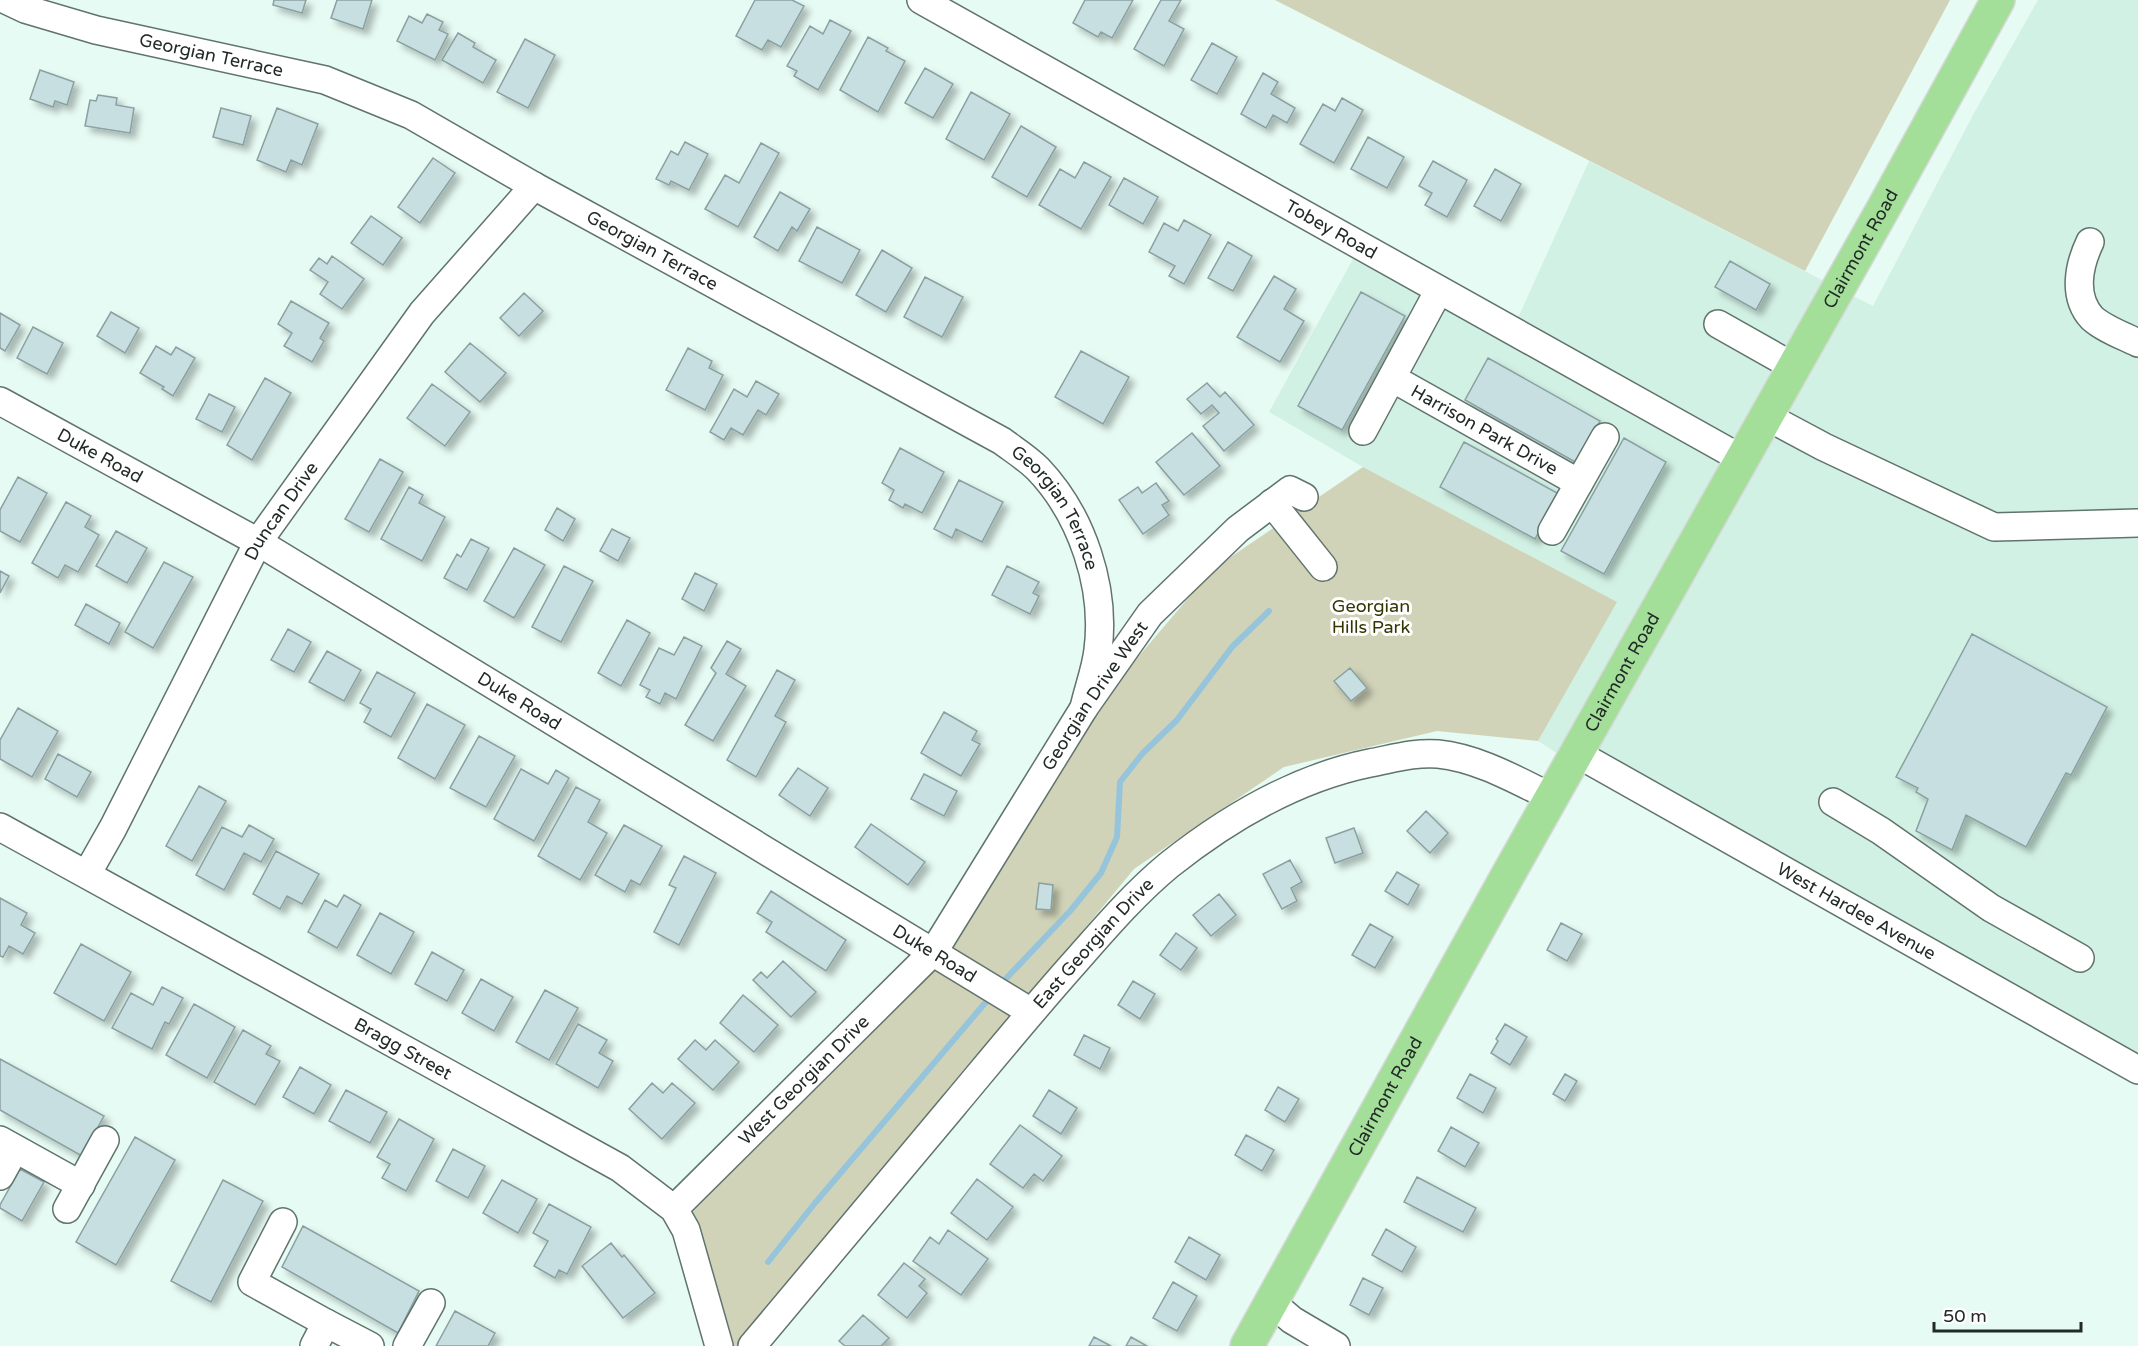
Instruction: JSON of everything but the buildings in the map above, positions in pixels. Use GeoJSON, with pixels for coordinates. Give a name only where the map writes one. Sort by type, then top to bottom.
{"type":"FeatureCollection","features":[{"type":"Feature","properties":{"kind":"main road","name":"Clairmont Road"},"geometry":{"type":"LineString","coordinates":[[1246,1346],[1998,0]]}},
{"type":"Feature","properties":{"kind":"street","name":"Georgian Terrace"},"geometry":{"type":"LineString","coordinates":[[6,0],[25,9],[96,30],[325,80],[411,115],[534,186],[993,435],[1038,469],[1066,506],[1086,547],[1098,591],[1098,650],[1084,708]]}},
{"type":"Feature","properties":{"kind":"street","name":"Tobey Road"},"geometry":{"type":"LineString","coordinates":[[921,0],[1742,459]]}},
{"type":"Feature","properties":{"kind":"street","name":"Duncan Drive"},"geometry":{"type":"LineString","coordinates":[[87,874],[113,828],[258,542],[422,313],[534,186]]}},
{"type":"Feature","properties":{"kind":"street"},"geometry":{"type":"LineString","coordinates":[[2090,242],[2079,270],[2080,291],[2086,309],[2103,325],[2138,343]]}},
{"type":"Feature","properties":{"kind":"street","name":"Harrison Park Drive"},"geometry":{"type":"LineString","coordinates":[[1363,431],[1439,290]]}},
{"type":"Feature","properties":{"kind":"street"},"geometry":{"type":"LineString","coordinates":[[1718,324],[1794,368]]}},
{"type":"Feature","properties":{"kind":"street","name":"Harrison Park Drive"},"geometry":{"type":"LineString","coordinates":[[1392,378],[1579,483]]}},
{"type":"Feature","properties":{"kind":"street","name":"Duke Road"},"geometry":{"type":"LineString","coordinates":[[0,401],[258,542],[1032,1012]]}},
{"type":"Feature","properties":{"kind":"street"},"geometry":{"type":"LineString","coordinates":[[1766,416],[1824,447],[1994,526],[2138,523]]}},
{"type":"Feature","properties":{"kind":"street","name":"Harrison Park Drive"},"geometry":{"type":"LineString","coordinates":[[1551,531],[1605,437]]}},
{"type":"Feature","properties":{"kind":"street","name":"Georgian Drive West"},"geometry":{"type":"LineString","coordinates":[[933,951],[1084,708],[1150,614],[1238,529],[1272,503],[1290,490],[1304,497]]}},
{"type":"Feature","properties":{"kind":"street"},"geometry":{"type":"LineString","coordinates":[[1272,503],[1323,567]]}},
{"type":"Feature","properties":{"kind":"street","name":"West Hardee Avenue"},"geometry":{"type":"LineString","coordinates":[[1576,753],[2138,1070]]}},
{"type":"Feature","properties":{"kind":"street","name":"East Georgian Drive"},"geometry":{"type":"LineString","coordinates":[[752,1346],[1095,939],[1167,867],[1247,811],[1295,786],[1348,767],[1419,754],[1451,756],[1487,767],[1551,797]]}},
{"type":"Feature","properties":{"kind":"street"},"geometry":{"type":"LineString","coordinates":[[1833,802],[1881,831],[1991,908],[2080,958]]}},
{"type":"Feature","properties":{"kind":"street","name":"Bragg Street"},"geometry":{"type":"LineString","coordinates":[[0,826],[620,1167],[674,1209],[686,1230],[719,1346]]}},
{"type":"Feature","properties":{"kind":"street","name":"West Georgian Drive"},"geometry":{"type":"LineString","coordinates":[[674,1209],[933,951]]}},
{"type":"Feature","properties":{"kind":"street"},"geometry":{"type":"LineString","coordinates":[[67,1209],[105,1140]]}},
{"type":"Feature","properties":{"kind":"street"},"geometry":{"type":"LineString","coordinates":[[0,1176],[8,1144],[81,1185]]}},
{"type":"Feature","properties":{"kind":"street"},"geometry":{"type":"LineString","coordinates":[[283,1222],[252,1282],[320,1335],[369,1346]]}},
{"type":"Feature","properties":{"kind":"street"},"geometry":{"type":"LineString","coordinates":[[1271,1302],[1292,1320],[1336,1346]]}},
{"type":"Feature","properties":{"kind":"street"},"geometry":{"type":"LineString","coordinates":[[407,1346],[431,1303]]}},
{"type":"Feature","properties":{"kind":"shaded area"},"geometry":{"type":"Polygon","coordinates":[[[2038,0],[2138,0],[2138,1069],[1621,795],[1538,741],[1616,602],[1363,467],[1269,412],[1365,237],[1517,320],[1589,161],[1873,306],[1974,113],[2038,0]]]}},
{"type":"Feature","properties":{"kind":"green space"},"geometry":{"type":"Polygon","coordinates":[[[1275,0],[1950,0],[1805,271],[1275,0]]]}},
{"type":"Feature","properties":{"kind":"green space","name":"Georgian Hills Park"},"geometry":{"type":"Polygon","coordinates":[[[1363,467],[1617,602],[1538,741],[1437,731],[1284,767],[1134,869],[739,1346],[725,1346],[690,1215],[936,963],[1104,697],[1213,569],[1363,467]]]}},
{"type":"Feature","properties":{"kind":"waterway"},"geometry":{"type":"LineString","coordinates":[[999,986],[1071,910],[1101,873],[1117,837],[1120,782],[1142,754],[1177,720],[1232,647],[1269,611]]}},
{"type":"Feature","properties":{"kind":"waterway"},"geometry":{"type":"LineString","coordinates":[[768,1262],[815,1203],[991,996]]}}]}
